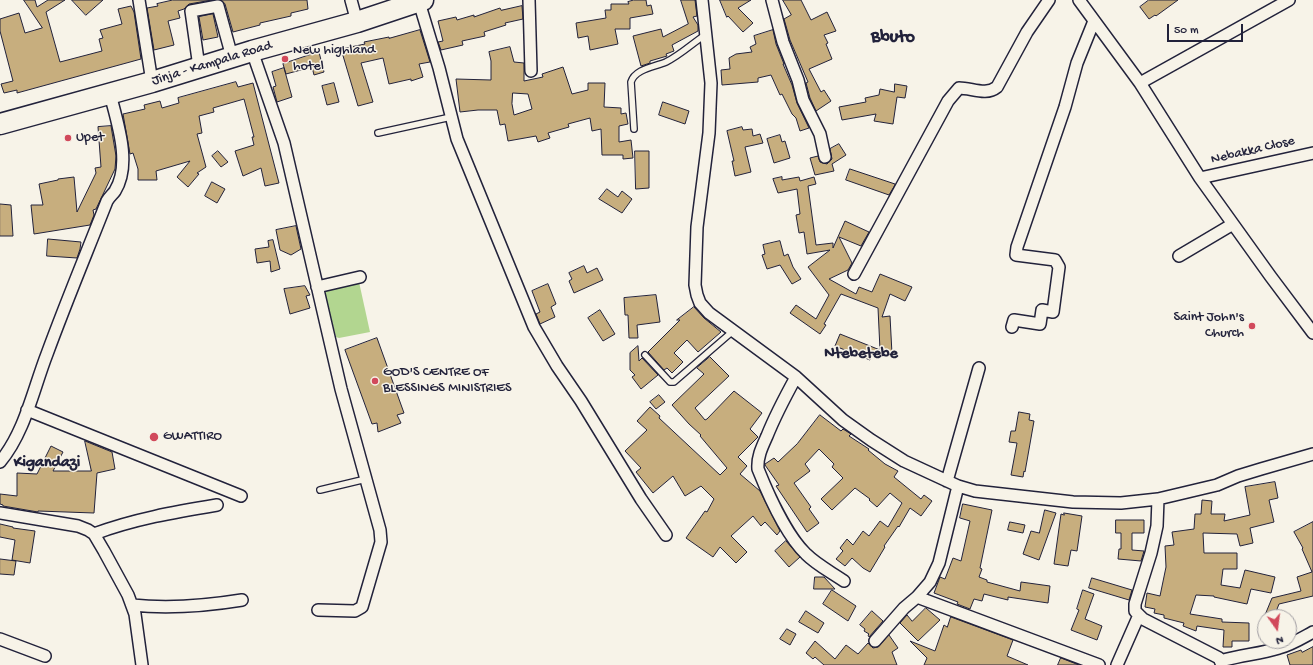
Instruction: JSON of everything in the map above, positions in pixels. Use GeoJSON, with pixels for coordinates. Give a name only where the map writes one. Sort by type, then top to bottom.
{"type":"FeatureCollection","features":[{"type":"Feature","properties":{"kind":"highway","name":"Jinja - Kampala Road"},"geometry":{"type":"LineString","coordinates":[[0,124],[152,82],[252,51],[357,22],[421,1]]}},
{"type":"Feature","properties":{"kind":"street"},"geometry":{"type":"LineString","coordinates":[[139,0],[152,82]]}},
{"type":"Feature","properties":{"kind":"street"},"geometry":{"type":"LineString","coordinates":[[351,0],[357,22]]}},
{"type":"Feature","properties":{"kind":"street"},"geometry":{"type":"LineString","coordinates":[[529,0],[531,70]]}},
{"type":"Feature","properties":{"kind":"street"},"geometry":{"type":"LineString","coordinates":[[702,0],[705,35],[712,83],[709,133],[697,227],[695,285],[697,295],[700,303],[709,313],[796,377],[843,420],[904,461],[958,486],[975,491],[1073,502],[1121,503],[1158,499],[1217,485],[1238,476],[1313,454]]}},
{"type":"Feature","properties":{"kind":"street"},"geometry":{"type":"LineString","coordinates":[[772,0],[783,42],[798,80],[803,100],[820,134],[825,157]]}},
{"type":"Feature","properties":{"kind":"street"},"geometry":{"type":"LineString","coordinates":[[854,274],[950,97],[960,88],[988,92],[997,87],[1025,36],[1049,0]]}},
{"type":"Feature","properties":{"kind":"street"},"geometry":{"type":"LineString","coordinates":[[1080,0],[1140,83],[1200,178],[1313,333]]}},
{"type":"Feature","properties":{"kind":"street"},"geometry":{"type":"LineString","coordinates":[[1140,83],[1289,0]]}},
{"type":"Feature","properties":{"kind":"street"},"geometry":{"type":"LineString","coordinates":[[421,1],[457,139],[534,327],[641,500],[666,535]]}},
{"type":"Feature","properties":{"kind":"street"},"geometry":{"type":"LineString","coordinates":[[199,67],[191,12],[218,6],[232,57]]}},
{"type":"Feature","properties":{"kind":"street"},"geometry":{"type":"LineString","coordinates":[[1012,327],[1014,320],[1040,324],[1042,310],[1053,312],[1059,267],[1055,260],[1016,255],[1017,247],[1066,107],[1077,63],[1094,21]]}},
{"type":"Feature","properties":{"kind":"street"},"geometry":{"type":"LineString","coordinates":[[252,51],[284,143],[316,287],[341,389],[380,530],[381,542],[362,607],[355,611],[318,610]]}},
{"type":"Feature","properties":{"kind":"street"},"geometry":{"type":"LineString","coordinates":[[0,462],[14,441],[27,410],[52,338],[107,201],[116,190],[123,160],[122,140],[110,94]]}},
{"type":"Feature","properties":{"kind":"street","name":"Nebakka Close"},"geometry":{"type":"LineString","coordinates":[[1200,178],[1313,153]]}},
{"type":"Feature","properties":{"kind":"street"},"geometry":{"type":"LineString","coordinates":[[1179,256],[1233,224]]}},
{"type":"Feature","properties":{"kind":"street"},"geometry":{"type":"LineString","coordinates":[[316,287],[360,277]]}},
{"type":"Feature","properties":{"kind":"street"},"geometry":{"type":"LineString","coordinates":[[947,481],[979,368]]}},
{"type":"Feature","properties":{"kind":"street"},"geometry":{"type":"LineString","coordinates":[[796,377],[774,418],[760,450],[757,462],[758,469],[780,517],[797,545],[806,555],[844,581]]}},
{"type":"Feature","properties":{"kind":"street"},"geometry":{"type":"LineString","coordinates":[[27,410],[241,496]]}},
{"type":"Feature","properties":{"kind":"street"},"geometry":{"type":"LineString","coordinates":[[875,641],[904,608],[917,597],[930,582],[939,563],[958,486]]}},
{"type":"Feature","properties":{"kind":"street"},"geometry":{"type":"LineString","coordinates":[[1158,499],[1157,526],[1151,553],[1135,604],[1135,611],[1139,616],[1219,658],[1221,663],[1235,656],[1279,648],[1295,642],[1313,632]]}},
{"type":"Feature","properties":{"kind":"street"},"geometry":{"type":"LineString","coordinates":[[94,534],[151,516],[217,505]]}},
{"type":"Feature","properties":{"kind":"street"},"geometry":{"type":"LineString","coordinates":[[0,513],[78,526],[94,534],[132,606],[142,665]]}},
{"type":"Feature","properties":{"kind":"street"},"geometry":{"type":"LineString","coordinates":[[917,597],[1099,665]]}},
{"type":"Feature","properties":{"kind":"street"},"geometry":{"type":"LineString","coordinates":[[132,606],[152,608],[183,608],[242,600]]}},
{"type":"Feature","properties":{"kind":"street"},"geometry":{"type":"LineString","coordinates":[[1117,665],[1139,616]]}},
{"type":"Feature","properties":{"kind":"street"},"geometry":{"type":"LineString","coordinates":[[0,639],[45,656]]}},
{"type":"Feature","properties":{"kind":"lane"},"geometry":{"type":"LineString","coordinates":[[634,129],[632,77],[637,73],[668,61],[705,35]]}},
{"type":"Feature","properties":{"kind":"lane"},"geometry":{"type":"LineString","coordinates":[[378,133],[451,117]]}},
{"type":"Feature","properties":{"kind":"lane"},"geometry":{"type":"LineString","coordinates":[[644,355],[670,382],[674,382],[733,331]]}},
{"type":"Feature","properties":{"kind":"lane"},"geometry":{"type":"LineString","coordinates":[[320,490],[366,479]]}},
{"type":"Feature","properties":{"kind":"green space"},"geometry":{"type":"Polygon","coordinates":[[[359,282],[370,332],[339,338],[336,337],[324,289],[359,282]]]}},
{"type":"Feature","properties":{"kind":"building"},"geometry":{"type":"Polygon","coordinates":[[[24,0],[35,0],[37,7],[48,0],[65,0],[46,12],[60,62],[102,51],[99,39],[103,38],[100,30],[122,24],[118,9],[131,6],[134,12],[141,59],[17,93],[17,90],[4,93],[1,84],[13,81],[0,31],[0,19],[19,13],[25,33],[42,28],[24,0]]]}},
{"type":"Feature","properties":{"kind":"building"},"geometry":{"type":"Polygon","coordinates":[[[72,0],[103,0],[86,15],[72,0]]]}},
{"type":"Feature","properties":{"kind":"building"},"geometry":{"type":"Polygon","coordinates":[[[173,0],[212,0],[189,4],[184,9],[178,11],[180,18],[168,21],[174,45],[154,50],[147,8],[158,6],[157,4],[173,0]]]}},
{"type":"Feature","properties":{"kind":"building"},"geometry":{"type":"Polygon","coordinates":[[[221,0],[307,0],[308,9],[291,13],[291,16],[260,23],[260,25],[233,32],[225,4],[221,0]]]}},
{"type":"Feature","properties":{"kind":"building"},"geometry":{"type":"Polygon","coordinates":[[[634,0],[646,0],[647,6],[651,5],[653,14],[630,18],[630,29],[615,29],[618,44],[590,50],[588,36],[578,38],[576,23],[606,18],[605,10],[611,10],[611,4],[629,4],[628,2],[634,0]]]}},
{"type":"Feature","properties":{"kind":"building"},"geometry":{"type":"Polygon","coordinates":[[[681,0],[695,0],[697,16],[693,17],[698,25],[698,31],[672,45],[674,51],[666,54],[667,56],[650,61],[650,63],[641,66],[633,36],[661,29],[663,37],[688,24],[681,0]]]}},
{"type":"Feature","properties":{"kind":"building"},"geometry":{"type":"Polygon","coordinates":[[[720,0],[751,0],[738,8],[753,23],[743,32],[728,16],[727,17],[720,0]]]}},
{"type":"Feature","properties":{"kind":"building"},"geometry":{"type":"Polygon","coordinates":[[[783,0],[801,0],[811,20],[827,12],[836,31],[824,35],[828,43],[826,44],[832,59],[809,69],[821,92],[824,90],[831,101],[816,111],[810,98],[806,83],[808,82],[790,40],[784,19],[791,15],[783,0]]]}},
{"type":"Feature","properties":{"kind":"building"},"geometry":{"type":"Polygon","coordinates":[[[1149,0],[1178,0],[1156,16],[1155,15],[1149,19],[1140,7],[1149,0]]]}},
{"type":"Feature","properties":{"kind":"building"},"geometry":{"type":"Polygon","coordinates":[[[522,6],[523,19],[505,23],[506,25],[484,32],[485,36],[462,41],[463,45],[441,50],[438,42],[443,41],[438,21],[456,17],[457,20],[474,15],[474,17],[500,8],[501,10],[522,6]]]}},
{"type":"Feature","properties":{"kind":"building"},"geometry":{"type":"Polygon","coordinates":[[[213,14],[218,37],[203,40],[199,17],[213,14]]]}},
{"type":"Feature","properties":{"kind":"building"},"geometry":{"type":"Polygon","coordinates":[[[420,30],[430,62],[419,64],[423,77],[411,81],[411,79],[389,84],[383,58],[361,63],[373,102],[358,106],[341,49],[365,44],[364,42],[389,38],[420,30]]]}},
{"type":"Feature","properties":{"kind":"building"},"geometry":{"type":"Polygon","coordinates":[[[773,30],[776,44],[792,85],[797,103],[809,128],[800,131],[796,118],[792,114],[782,94],[780,95],[771,75],[758,78],[758,82],[722,85],[721,70],[730,69],[729,58],[736,54],[752,52],[750,47],[756,44],[754,36],[773,30]]]}},
{"type":"Feature","properties":{"kind":"building"},"geometry":{"type":"Polygon","coordinates":[[[510,47],[514,62],[524,63],[524,81],[543,77],[542,74],[563,67],[572,94],[588,90],[588,83],[605,83],[604,107],[621,108],[621,114],[626,113],[628,124],[619,126],[619,142],[631,140],[633,158],[623,159],[623,155],[602,155],[601,129],[592,131],[590,118],[568,124],[569,127],[548,133],[550,138],[538,142],[536,136],[508,141],[505,124],[500,125],[497,110],[460,112],[456,79],[491,80],[491,61],[489,52],[510,47]],[[513,93],[512,104],[514,115],[532,109],[528,94],[513,93]]]}},
{"type":"Feature","properties":{"kind":"building"},"geometry":{"type":"Polygon","coordinates":[[[319,52],[324,72],[314,75],[312,67],[286,74],[283,64],[319,52]]]}},
{"type":"Feature","properties":{"kind":"building"},"geometry":{"type":"Polygon","coordinates":[[[284,68],[292,97],[277,102],[273,87],[276,86],[272,72],[284,68]]]}},
{"type":"Feature","properties":{"kind":"building"},"geometry":{"type":"Polygon","coordinates":[[[236,82],[238,87],[253,83],[279,183],[265,186],[261,168],[243,176],[235,151],[254,145],[252,137],[254,137],[244,99],[213,108],[214,112],[199,116],[202,133],[197,134],[206,167],[197,173],[199,174],[188,187],[177,177],[190,161],[156,171],[157,180],[138,180],[138,169],[133,153],[130,154],[123,114],[145,109],[144,105],[160,101],[162,108],[179,103],[178,98],[236,82]]]}},
{"type":"Feature","properties":{"kind":"building"},"geometry":{"type":"Polygon","coordinates":[[[334,83],[339,102],[327,105],[322,86],[334,83]]]}},
{"type":"Feature","properties":{"kind":"building"},"geometry":{"type":"Polygon","coordinates":[[[895,84],[907,86],[905,98],[897,97],[893,124],[874,121],[876,114],[842,120],[839,107],[866,102],[865,98],[879,95],[880,89],[894,92],[895,84]]]}},
{"type":"Feature","properties":{"kind":"building"},"geometry":{"type":"Polygon","coordinates":[[[663,102],[689,111],[685,124],[659,115],[663,102]]]}},
{"type":"Feature","properties":{"kind":"building"},"geometry":{"type":"Polygon","coordinates":[[[111,126],[116,156],[115,169],[96,209],[93,210],[94,215],[90,225],[34,234],[31,205],[43,205],[39,184],[74,177],[77,212],[96,173],[95,168],[101,167],[98,127],[111,126]]]}},
{"type":"Feature","properties":{"kind":"building"},"geometry":{"type":"Polygon","coordinates":[[[742,127],[743,130],[752,129],[753,136],[760,134],[763,143],[745,147],[751,172],[735,176],[732,161],[734,161],[727,131],[742,127]]]}},
{"type":"Feature","properties":{"kind":"building"},"geometry":{"type":"Polygon","coordinates":[[[780,135],[782,142],[785,141],[790,158],[774,163],[767,139],[780,135]]]}},
{"type":"Feature","properties":{"kind":"building"},"geometry":{"type":"Polygon","coordinates":[[[839,144],[846,155],[832,164],[834,171],[815,175],[810,158],[818,156],[820,162],[827,164],[832,159],[830,149],[839,144]]]}},
{"type":"Feature","properties":{"kind":"building"},"geometry":{"type":"Polygon","coordinates":[[[218,151],[228,162],[221,167],[212,156],[218,151]]]}},
{"type":"Feature","properties":{"kind":"building"},"geometry":{"type":"Polygon","coordinates":[[[635,151],[649,151],[649,188],[636,189],[635,151]]]}},
{"type":"Feature","properties":{"kind":"building"},"geometry":{"type":"Polygon","coordinates":[[[850,169],[895,185],[889,195],[846,180],[850,169]]]}},
{"type":"Feature","properties":{"kind":"building"},"geometry":{"type":"Polygon","coordinates":[[[782,177],[782,180],[799,177],[800,181],[814,177],[816,184],[808,186],[816,245],[833,243],[833,248],[845,221],[869,232],[861,246],[839,237],[852,263],[848,270],[829,279],[856,294],[859,287],[872,292],[880,274],[912,287],[905,301],[890,294],[882,317],[890,316],[892,354],[872,355],[870,360],[835,346],[840,334],[880,350],[878,308],[841,294],[820,334],[790,313],[796,305],[816,319],[829,295],[808,267],[830,250],[807,254],[804,232],[799,233],[796,215],[800,214],[797,189],[778,193],[773,179],[782,177]]]}},
{"type":"Feature","properties":{"kind":"building"},"geometry":{"type":"Polygon","coordinates":[[[212,182],[225,189],[217,203],[205,196],[212,182]]]}},
{"type":"Feature","properties":{"kind":"building"},"geometry":{"type":"Polygon","coordinates":[[[607,189],[618,197],[622,191],[632,199],[622,213],[599,199],[607,189]]]}},
{"type":"Feature","properties":{"kind":"building"},"geometry":{"type":"Polygon","coordinates":[[[0,204],[11,205],[13,236],[0,236],[0,204]]]}},
{"type":"Feature","properties":{"kind":"building"},"geometry":{"type":"Polygon","coordinates":[[[296,226],[301,249],[291,255],[280,250],[276,230],[296,226]]]}},
{"type":"Feature","properties":{"kind":"building"},"geometry":{"type":"Polygon","coordinates":[[[48,239],[81,242],[77,258],[47,256],[48,239]]]}},
{"type":"Feature","properties":{"kind":"building"},"geometry":{"type":"Polygon","coordinates":[[[273,240],[280,269],[271,272],[270,261],[257,263],[255,249],[269,247],[268,241],[273,240]]]}},
{"type":"Feature","properties":{"kind":"building"},"geometry":{"type":"Polygon","coordinates":[[[780,241],[784,256],[788,254],[793,267],[801,279],[792,284],[780,265],[767,269],[762,255],[765,254],[763,245],[780,241]]]}},
{"type":"Feature","properties":{"kind":"building"},"geometry":{"type":"Polygon","coordinates":[[[584,266],[587,273],[597,268],[603,280],[574,293],[569,281],[572,279],[569,273],[584,266]]]}},
{"type":"Feature","properties":{"kind":"building"},"geometry":{"type":"Polygon","coordinates":[[[548,284],[556,304],[551,307],[555,317],[540,324],[536,314],[540,312],[532,291],[548,284]]]}},
{"type":"Feature","properties":{"kind":"building"},"geometry":{"type":"Polygon","coordinates":[[[305,286],[310,295],[306,296],[310,308],[290,314],[284,289],[305,286]]]}},
{"type":"Feature","properties":{"kind":"building"},"geometry":{"type":"Polygon","coordinates":[[[656,295],[660,322],[637,325],[638,338],[629,338],[628,315],[625,315],[624,298],[656,295]]]}},
{"type":"Feature","properties":{"kind":"building"},"geometry":{"type":"Polygon","coordinates":[[[694,307],[704,318],[721,332],[698,352],[687,340],[674,353],[683,362],[672,373],[667,368],[664,370],[648,352],[680,320],[677,320],[694,307]]]}},
{"type":"Feature","properties":{"kind":"building"},"geometry":{"type":"Polygon","coordinates":[[[600,310],[615,334],[603,341],[588,318],[600,310]]]}},
{"type":"Feature","properties":{"kind":"building","name":"GOD'S CENTRE OF BLESSINGS MINISTRIES"},"geometry":{"type":"Polygon","coordinates":[[[377,338],[404,413],[397,415],[401,423],[378,432],[377,423],[372,424],[345,350],[377,338]]]}},
{"type":"Feature","properties":{"kind":"building"},"geometry":{"type":"Polygon","coordinates":[[[638,346],[639,361],[642,358],[658,375],[641,389],[632,377],[635,375],[630,370],[630,353],[638,346]]]}},
{"type":"Feature","properties":{"kind":"building"},"geometry":{"type":"Polygon","coordinates":[[[710,357],[729,376],[695,408],[705,420],[734,391],[762,413],[750,429],[758,437],[738,457],[747,466],[740,474],[760,491],[780,531],[777,535],[765,522],[761,526],[753,516],[731,536],[747,552],[736,563],[720,547],[713,557],[686,538],[705,511],[707,512],[714,499],[701,486],[685,496],[673,476],[653,493],[636,472],[641,468],[625,451],[647,430],[637,421],[650,407],[660,416],[659,418],[720,475],[727,468],[700,436],[701,435],[672,405],[704,374],[697,368],[710,357]]]}},
{"type":"Feature","properties":{"kind":"building"},"geometry":{"type":"Polygon","coordinates":[[[659,395],[665,402],[656,409],[650,402],[659,395]]]}},
{"type":"Feature","properties":{"kind":"building"},"geometry":{"type":"Polygon","coordinates":[[[1019,412],[1030,414],[1029,420],[1034,421],[1023,477],[1011,475],[1017,443],[1009,442],[1011,431],[1015,431],[1019,412]]]}},
{"type":"Feature","properties":{"kind":"building"},"geometry":{"type":"Polygon","coordinates":[[[820,415],[841,431],[843,429],[851,434],[849,436],[869,449],[868,450],[885,464],[898,471],[894,477],[921,499],[924,495],[932,501],[921,516],[910,508],[899,527],[898,526],[884,546],[885,547],[870,572],[852,558],[845,566],[836,559],[843,551],[840,548],[847,539],[853,545],[863,531],[869,536],[880,521],[888,527],[902,503],[890,493],[877,507],[869,500],[870,499],[855,488],[832,510],[821,499],[843,478],[832,467],[834,464],[819,449],[805,464],[810,471],[794,483],[811,507],[809,509],[819,523],[807,532],[776,486],[779,485],[765,465],[774,458],[778,462],[797,444],[820,415]]]}},
{"type":"Feature","properties":{"kind":"building"},"geometry":{"type":"Polygon","coordinates":[[[85,441],[112,452],[115,469],[97,473],[94,513],[38,512],[3,506],[0,504],[0,494],[17,496],[17,473],[37,474],[51,446],[63,452],[53,471],[91,471],[85,441]]]}},
{"type":"Feature","properties":{"kind":"building"},"geometry":{"type":"Polygon","coordinates":[[[1275,482],[1278,498],[1269,500],[1274,522],[1250,528],[1253,543],[1240,546],[1237,534],[1203,533],[1204,553],[1237,553],[1237,569],[1223,569],[1221,585],[1240,588],[1245,570],[1275,577],[1271,593],[1251,589],[1247,604],[1214,596],[1196,595],[1190,614],[1222,619],[1222,622],[1249,623],[1249,641],[1232,641],[1232,647],[1223,647],[1224,630],[1197,626],[1196,631],[1183,626],[1184,623],[1164,618],[1164,615],[1154,613],[1155,609],[1145,607],[1147,593],[1160,596],[1166,567],[1165,546],[1174,545],[1172,532],[1194,529],[1195,514],[1201,514],[1202,500],[1212,501],[1211,514],[1225,514],[1224,521],[1250,515],[1245,487],[1275,482]]]}},
{"type":"Feature","properties":{"kind":"building"},"geometry":{"type":"Polygon","coordinates":[[[963,504],[992,510],[980,568],[982,569],[979,577],[987,580],[987,582],[1020,591],[1021,582],[1050,586],[1048,603],[1008,597],[1008,600],[984,594],[982,601],[974,599],[970,609],[957,604],[958,602],[934,593],[940,577],[945,579],[953,558],[961,561],[970,521],[960,518],[963,504]]]}},
{"type":"Feature","properties":{"kind":"building"},"geometry":{"type":"Polygon","coordinates":[[[1045,510],[1056,513],[1039,560],[1023,554],[1031,531],[1039,533],[1045,510]]]}},
{"type":"Feature","properties":{"kind":"building"},"geometry":{"type":"Polygon","coordinates":[[[1064,513],[1082,516],[1077,551],[1071,550],[1068,566],[1054,564],[1061,514],[1064,515],[1064,513]]]}},
{"type":"Feature","properties":{"kind":"building"},"geometry":{"type":"Polygon","coordinates":[[[1116,520],[1144,520],[1144,533],[1132,533],[1132,550],[1144,551],[1141,561],[1118,559],[1119,549],[1121,549],[1121,533],[1116,533],[1116,520]]]}},
{"type":"Feature","properties":{"kind":"building"},"geometry":{"type":"Polygon","coordinates":[[[1010,522],[1025,525],[1023,533],[1008,530],[1010,522]]]}},
{"type":"Feature","properties":{"kind":"building"},"geometry":{"type":"Polygon","coordinates":[[[1313,522],[1313,596],[1279,604],[1277,609],[1267,609],[1272,598],[1301,591],[1297,577],[1312,572],[1302,549],[1303,548],[1294,532],[1313,522]]]}},
{"type":"Feature","properties":{"kind":"building"},"geometry":{"type":"Polygon","coordinates":[[[0,524],[13,528],[35,531],[30,563],[12,560],[15,540],[0,537],[0,524]]]}},
{"type":"Feature","properties":{"kind":"building"},"geometry":{"type":"Polygon","coordinates":[[[786,541],[800,557],[789,567],[775,551],[786,541]]]}},
{"type":"Feature","properties":{"kind":"building"},"geometry":{"type":"Polygon","coordinates":[[[0,559],[16,561],[14,575],[0,574],[0,559]]]}},
{"type":"Feature","properties":{"kind":"building"},"geometry":{"type":"Polygon","coordinates":[[[815,577],[824,577],[835,589],[814,589],[815,577]]]}},
{"type":"Feature","properties":{"kind":"building"},"geometry":{"type":"Polygon","coordinates":[[[1092,578],[1132,590],[1129,600],[1089,588],[1092,578]]]}},
{"type":"Feature","properties":{"kind":"building"},"geometry":{"type":"Polygon","coordinates":[[[832,590],[856,606],[848,621],[823,604],[832,590]]]}},
{"type":"Feature","properties":{"kind":"building"},"geometry":{"type":"Polygon","coordinates":[[[1083,590],[1094,594],[1085,619],[1102,626],[1097,640],[1071,630],[1079,610],[1077,609],[1083,590]]]}},
{"type":"Feature","properties":{"kind":"building"},"geometry":{"type":"Polygon","coordinates":[[[926,608],[940,620],[918,641],[900,623],[907,615],[912,621],[926,608]]]}},
{"type":"Feature","properties":{"kind":"building"},"geometry":{"type":"Polygon","coordinates":[[[806,611],[824,623],[818,633],[799,622],[806,611]]]}},
{"type":"Feature","properties":{"kind":"building"},"geometry":{"type":"Polygon","coordinates":[[[872,611],[883,621],[869,637],[869,634],[864,631],[865,629],[860,625],[872,611]]]}},
{"type":"Feature","properties":{"kind":"building"},"geometry":{"type":"Polygon","coordinates":[[[951,617],[1013,640],[1007,656],[1028,665],[924,665],[927,658],[910,641],[935,651],[944,625],[947,627],[951,617]]]}},
{"type":"Feature","properties":{"kind":"building"},"geometry":{"type":"Polygon","coordinates":[[[787,629],[796,634],[790,645],[780,639],[787,629]]]}},
{"type":"Feature","properties":{"kind":"building"},"geometry":{"type":"Polygon","coordinates":[[[889,635],[898,648],[892,652],[897,665],[824,665],[815,657],[813,659],[806,653],[815,641],[835,659],[846,645],[858,654],[868,643],[873,648],[878,647],[889,635]]]}},
{"type":"Feature","properties":{"kind":"building"},"geometry":{"type":"Polygon","coordinates":[[[1313,647],[1313,665],[1290,665],[1287,655],[1301,650],[1302,652],[1313,647]]]}},
{"type":"Feature","properties":{"kind":"building"},"geometry":{"type":"Polygon","coordinates":[[[1061,658],[1079,665],[1058,665],[1061,658]]]}},
{"type":"Feature","properties":{"kind":"place","name":"New highland hotel"},"geometry":{"type":"Point","coordinates":[285,59]}},
{"type":"Feature","properties":{"kind":"place","name":"Upet"},"geometry":{"type":"Point","coordinates":[68,138]}},
{"type":"Feature","properties":{"kind":"place","name":"Saint John's Church"},"geometry":{"type":"Point","coordinates":[1252,326]}},
{"type":"Feature","properties":{"kind":"place","name":"GOD'S CENTRE OF BLESSINGS MINISTRIES"},"geometry":{"type":"Point","coordinates":[375,381]}},
{"type":"Feature","properties":{"kind":"place","name":"GWATTIRO"},"geometry":{"type":"Point","coordinates":[154,437]}},
{"type":"Feature","properties":{"kind":"district","name":"Bbuto"},"geometry":{"type":"Point","coordinates":[893,38]}},
{"type":"Feature","properties":{"kind":"district","name":"Ntebetebe"},"geometry":{"type":"Point","coordinates":[861,355]}},
{"type":"Feature","properties":{"kind":"district","name":"Kigandazi"},"geometry":{"type":"Point","coordinates":[47,464]}}]}
